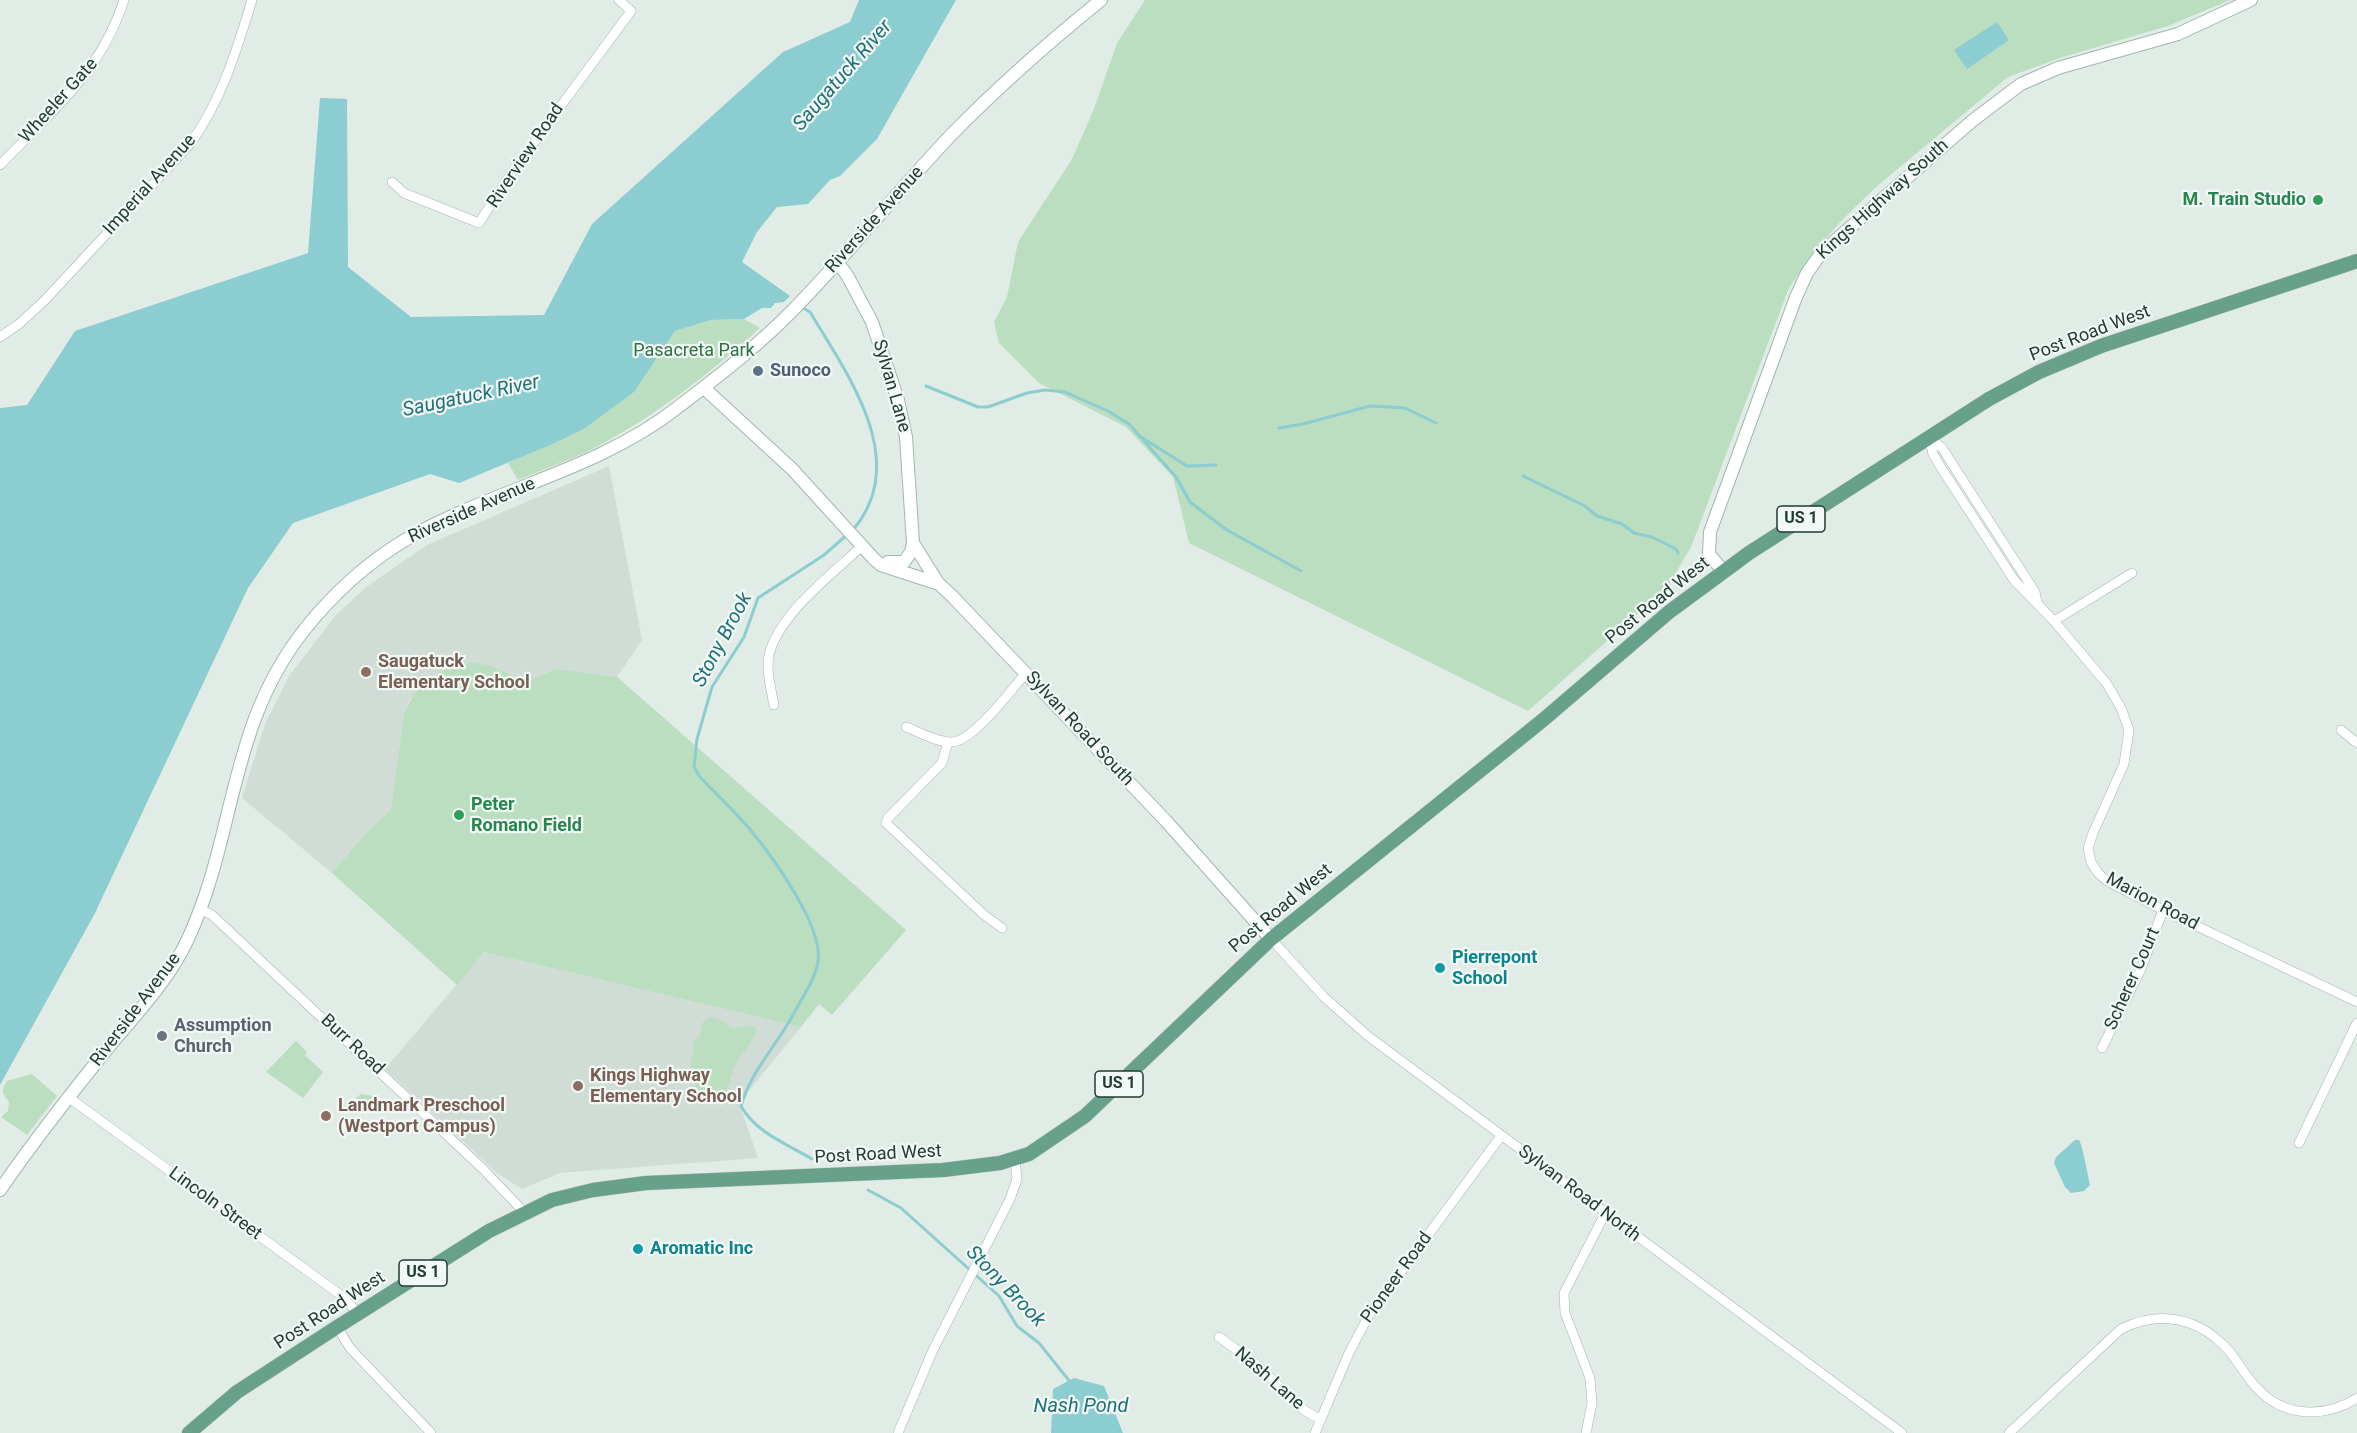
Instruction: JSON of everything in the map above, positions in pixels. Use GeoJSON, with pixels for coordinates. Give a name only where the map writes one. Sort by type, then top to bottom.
{"type":"FeatureCollection","features":[{"type":"Feature","properties":{"kind":"main road","name":"Post Road West"},"geometry":{"type":"LineString","coordinates":[[189,1433],[237,1392],[489,1231],[524,1212],[572,1194],[620,1185],[943,1170],[1015,1160],[1042,1147],[1086,1116],[1271,939],[1498,757],[1650,628],[1723,571],[1989,399],[2063,360],[2357,261]]}},
{"type":"Feature","properties":{"kind":"street","name":"Wheeler Gate"},"geometry":{"type":"LineString","coordinates":[[0,165],[91,69],[109,39],[124,0]]}},
{"type":"Feature","properties":{"kind":"street","name":"Imperial Avenue"},"geometry":{"type":"LineString","coordinates":[[0,337],[19,324],[45,300],[190,144],[225,84],[252,0]]}},
{"type":"Feature","properties":{"kind":"street","name":"Riverview Road"},"geometry":{"type":"LineString","coordinates":[[392,182],[404,193],[479,223],[631,10],[619,0]]}},
{"type":"Feature","properties":{"kind":"street","name":"Riverside Avenue"},"geometry":{"type":"LineString","coordinates":[[0,1190],[68,1097],[170,970],[185,945],[200,909],[240,762],[260,702],[289,651],[337,594],[362,571],[406,540],[455,516],[613,449],[663,419],[704,388],[798,305],[971,115],[1013,75],[1101,0]]}},
{"type":"Feature","properties":{"kind":"street","name":"Kings Highway South"},"geometry":{"type":"LineString","coordinates":[[1723,571],[1709,554],[1710,532],[1796,297],[1807,273],[1822,252],[1972,121],[2021,84],[2058,68],[2178,34],[2251,0]]}},
{"type":"Feature","properties":{"kind":"street","name":"Sylvan Lane"},"geometry":{"type":"LineString","coordinates":[[837,262],[847,275],[872,322],[900,410],[906,437],[913,543],[939,584]]}},
{"type":"Feature","properties":{"kind":"street","name":"Sylvan Road South"},"geometry":{"type":"LineString","coordinates":[[704,388],[792,469],[845,530],[881,565],[939,584],[1175,831],[1271,939]]}},
{"type":"Feature","properties":{"kind":"street","name":"Marion Road"},"geometry":{"type":"LineString","coordinates":[[1929,437],[1943,449],[1952,462],[2035,592],[2037,603],[2107,684],[2121,708],[2128,730],[2124,764],[2090,840],[2088,848],[2091,862],[2107,881],[2357,1002]]}},
{"type":"Feature","properties":{"kind":"street","name":"Sylvan Road South"},"geometry":{"type":"LineString","coordinates":[[861,546],[886,561],[899,564],[908,558],[913,543]]}},
{"type":"Feature","properties":{"kind":"street"},"geometry":{"type":"LineString","coordinates":[[774,705],[769,664],[778,633],[797,608],[861,546]]}},
{"type":"Feature","properties":{"kind":"street"},"geometry":{"type":"LineString","coordinates":[[2054,621],[2132,573]]}},
{"type":"Feature","properties":{"kind":"street"},"geometry":{"type":"LineString","coordinates":[[906,727],[948,742],[958,742],[972,732],[1026,673]]}},
{"type":"Feature","properties":{"kind":"street"},"geometry":{"type":"LineString","coordinates":[[2341,730],[2357,742]]}},
{"type":"Feature","properties":{"kind":"street"},"geometry":{"type":"LineString","coordinates":[[948,742],[942,763],[888,818],[886,823],[983,914],[1002,928]]}},
{"type":"Feature","properties":{"kind":"street","name":"Burr Road"},"geometry":{"type":"LineString","coordinates":[[200,909],[212,915],[303,999],[500,1185],[524,1212]]}},
{"type":"Feature","properties":{"kind":"street","name":"Scherer Court"},"geometry":{"type":"LineString","coordinates":[[2102,1048],[2141,969],[2163,910]]}},
{"type":"Feature","properties":{"kind":"street","name":"Sylvan Road North"},"geometry":{"type":"LineString","coordinates":[[1271,939],[1346,1017],[1501,1137],[1902,1433]]}},
{"type":"Feature","properties":{"kind":"street"},"geometry":{"type":"LineString","coordinates":[[2299,1143],[2357,1023]]}},
{"type":"Feature","properties":{"kind":"street","name":"Lincoln Street"},"geometry":{"type":"LineString","coordinates":[[68,1097],[342,1296],[359,1314]]}},
{"type":"Feature","properties":{"kind":"street","name":"Pioneer Road"},"geometry":{"type":"LineString","coordinates":[[1315,1433],[1349,1353],[1369,1316],[1501,1137]]}},
{"type":"Feature","properties":{"kind":"street"},"geometry":{"type":"LineString","coordinates":[[898,1433],[933,1350],[1014,1190],[1017,1179],[1015,1160]]}},
{"type":"Feature","properties":{"kind":"street"},"geometry":{"type":"LineString","coordinates":[[1586,1433],[1592,1403],[1590,1378],[1565,1312],[1564,1293],[1605,1214]]}},
{"type":"Feature","properties":{"kind":"street"},"geometry":{"type":"LineString","coordinates":[[2009,1433],[2121,1329],[2138,1321],[2153,1319],[2181,1320],[2210,1333],[2229,1352],[2256,1388],[2274,1403],[2304,1413],[2338,1408],[2357,1398]]}},
{"type":"Feature","properties":{"kind":"street"},"geometry":{"type":"LineString","coordinates":[[338,1327],[350,1348],[431,1433]]}},
{"type":"Feature","properties":{"kind":"street","name":"Nash Lane"},"geometry":{"type":"LineString","coordinates":[[1219,1336],[1255,1363],[1304,1410],[1321,1420]]}},
{"type":"Feature","properties":{"kind":"shaded area","name":"Saugatuck Elementary School"},"geometry":{"type":"Polygon","coordinates":[[[609,466],[642,640],[617,677],[557,669],[525,681],[491,666],[445,669],[427,681],[409,701],[404,713],[391,810],[365,834],[332,873],[242,798],[265,724],[289,676],[336,615],[366,587],[427,545],[609,466]]]}},
{"type":"Feature","properties":{"kind":"shaded area","name":"Kings Highway Elementary School"},"geometry":{"type":"Polygon","coordinates":[[[484,952],[801,1027],[739,1103],[758,1158],[560,1173],[522,1189],[498,1174],[385,1069],[484,952]]]}},
{"type":"Feature","properties":{"kind":"green space"},"geometry":{"type":"Polygon","coordinates":[[[1145,0],[2230,0],[2168,26],[2063,57],[2008,77],[1876,187],[1843,219],[1817,248],[1789,288],[1691,547],[1667,588],[1528,711],[1189,543],[1173,477],[1126,427],[1039,383],[999,343],[994,322],[1007,297],[1018,242],[1072,159],[1094,109],[1117,43],[1145,0]]]}},
{"type":"Feature","properties":{"kind":"green space","name":"Pasacreta Park"},"geometry":{"type":"Polygon","coordinates":[[[744,319],[760,328],[703,377],[620,434],[569,460],[518,480],[508,463],[584,429],[634,392],[675,331],[711,320],[744,319]]]}},
{"type":"Feature","properties":{"kind":"green space"},"geometry":{"type":"Polygon","coordinates":[[[474,663],[491,666],[525,681],[557,669],[617,677],[906,930],[832,1015],[819,1004],[801,1027],[484,952],[457,985],[332,873],[365,834],[391,810],[404,713],[409,703],[423,685],[441,672],[462,664],[474,663]]]}},
{"type":"Feature","properties":{"kind":"green space"},"geometry":{"type":"Polygon","coordinates":[[[711,1017],[725,1022],[731,1028],[755,1026],[757,1032],[735,1065],[725,1095],[710,1103],[697,1088],[691,1065],[693,1040],[699,1038],[703,1022],[711,1017]]]}},
{"type":"Feature","properties":{"kind":"green space"},"geometry":{"type":"Polygon","coordinates":[[[296,1041],[307,1052],[305,1055],[323,1072],[303,1098],[266,1072],[296,1041]]]}},
{"type":"Feature","properties":{"kind":"green space"},"geometry":{"type":"Polygon","coordinates":[[[32,1074],[57,1096],[27,1135],[1,1117],[8,1111],[9,1102],[3,1089],[7,1081],[32,1074]]]}},
{"type":"Feature","properties":{"kind":"green space"},"geometry":{"type":"Polygon","coordinates":[[[361,1094],[373,1096],[380,1101],[368,1111],[356,1098],[361,1094]]]}},
{"type":"Feature","properties":{"kind":"water","name":"Saugatuck River"},"geometry":{"type":"Polygon","coordinates":[[[859,0],[956,0],[877,139],[840,176],[830,180],[808,204],[777,207],[757,232],[742,262],[790,296],[784,302],[775,303],[771,308],[762,308],[744,319],[711,320],[675,331],[634,392],[584,429],[550,445],[459,483],[430,474],[293,523],[248,588],[94,915],[0,1085],[0,408],[27,405],[75,331],[308,253],[320,98],[347,99],[348,267],[411,317],[544,315],[592,224],[783,52],[850,22],[859,0]]]}},
{"type":"Feature","properties":{"kind":"water"},"geometry":{"type":"Polygon","coordinates":[[[1997,22],[2009,40],[1967,69],[1954,50],[1997,22]]]}},
{"type":"Feature","properties":{"kind":"water"},"geometry":{"type":"Polygon","coordinates":[[[2075,1140],[2079,1140],[2081,1144],[2090,1185],[2084,1191],[2071,1193],[2065,1187],[2054,1163],[2056,1157],[2075,1140]]]}},
{"type":"Feature","properties":{"kind":"water","name":"Nash Pond"},"geometry":{"type":"Polygon","coordinates":[[[1074,1378],[1104,1386],[1123,1433],[1051,1433],[1053,1389],[1074,1378]]]}},
{"type":"Feature","properties":{"kind":"waterway","name":"Stony Brook"},"geometry":{"type":"LineString","coordinates":[[800,306],[810,312],[841,363],[868,418],[875,447],[876,476],[870,503],[853,530]]}},
{"type":"Feature","properties":{"kind":"waterway"},"geometry":{"type":"LineString","coordinates":[[926,386],[978,407],[988,407],[1027,393],[1045,390],[1065,392],[1108,411],[1129,424],[1176,477],[1190,502],[1227,530],[1301,571]]}},
{"type":"Feature","properties":{"kind":"waterway"},"geometry":{"type":"LineString","coordinates":[[1279,428],[1370,406],[1405,408],[1436,423]]}},
{"type":"Feature","properties":{"kind":"waterway"},"geometry":{"type":"LineString","coordinates":[[1141,437],[1187,466],[1216,465]]}},
{"type":"Feature","properties":{"kind":"waterway"},"geometry":{"type":"LineString","coordinates":[[1523,476],[1585,506],[1597,516],[1622,524],[1634,533],[1652,537],[1676,549],[1678,553]]}},
{"type":"Feature","properties":{"kind":"waterway","name":"Stony Brook"},"geometry":{"type":"LineString","coordinates":[[812,1159],[763,1131],[741,1106],[751,1081],[814,976],[818,962],[818,948],[813,931],[796,894],[773,859],[734,811],[700,777],[694,767],[697,739],[712,687],[744,637],[758,598],[824,555],[848,534]]}},
{"type":"Feature","properties":{"kind":"waterway","name":"Stony Brook"},"geometry":{"type":"LineString","coordinates":[[868,1190],[901,1208],[999,1296],[1017,1326],[1039,1343],[1071,1383]]}},
{"type":"Feature","properties":{"kind":"place","name":"M. Train Studio"},"geometry":{"type":"Point","coordinates":[2318,200]}},
{"type":"Feature","properties":{"kind":"place","name":"Sunoco"},"geometry":{"type":"Point","coordinates":[758,371]}},
{"type":"Feature","properties":{"kind":"place","name":"Saugatuck Elementary School"},"geometry":{"type":"Point","coordinates":[366,672]}},
{"type":"Feature","properties":{"kind":"place","name":"Peter Romano Field"},"geometry":{"type":"Point","coordinates":[459,815]}},
{"type":"Feature","properties":{"kind":"place","name":"Pierrepont School"},"geometry":{"type":"Point","coordinates":[1440,968]}},
{"type":"Feature","properties":{"kind":"place","name":"Assumption Church"},"geometry":{"type":"Point","coordinates":[162,1036]}},
{"type":"Feature","properties":{"kind":"place","name":"Kings Highway Elementary School"},"geometry":{"type":"Point","coordinates":[578,1086]}},
{"type":"Feature","properties":{"kind":"place","name":"Landmark Preschool (Westport Campus)"},"geometry":{"type":"Point","coordinates":[326,1116]}},
{"type":"Feature","properties":{"kind":"place","name":"Aromatic Inc"},"geometry":{"type":"Point","coordinates":[638,1249]}}]}
